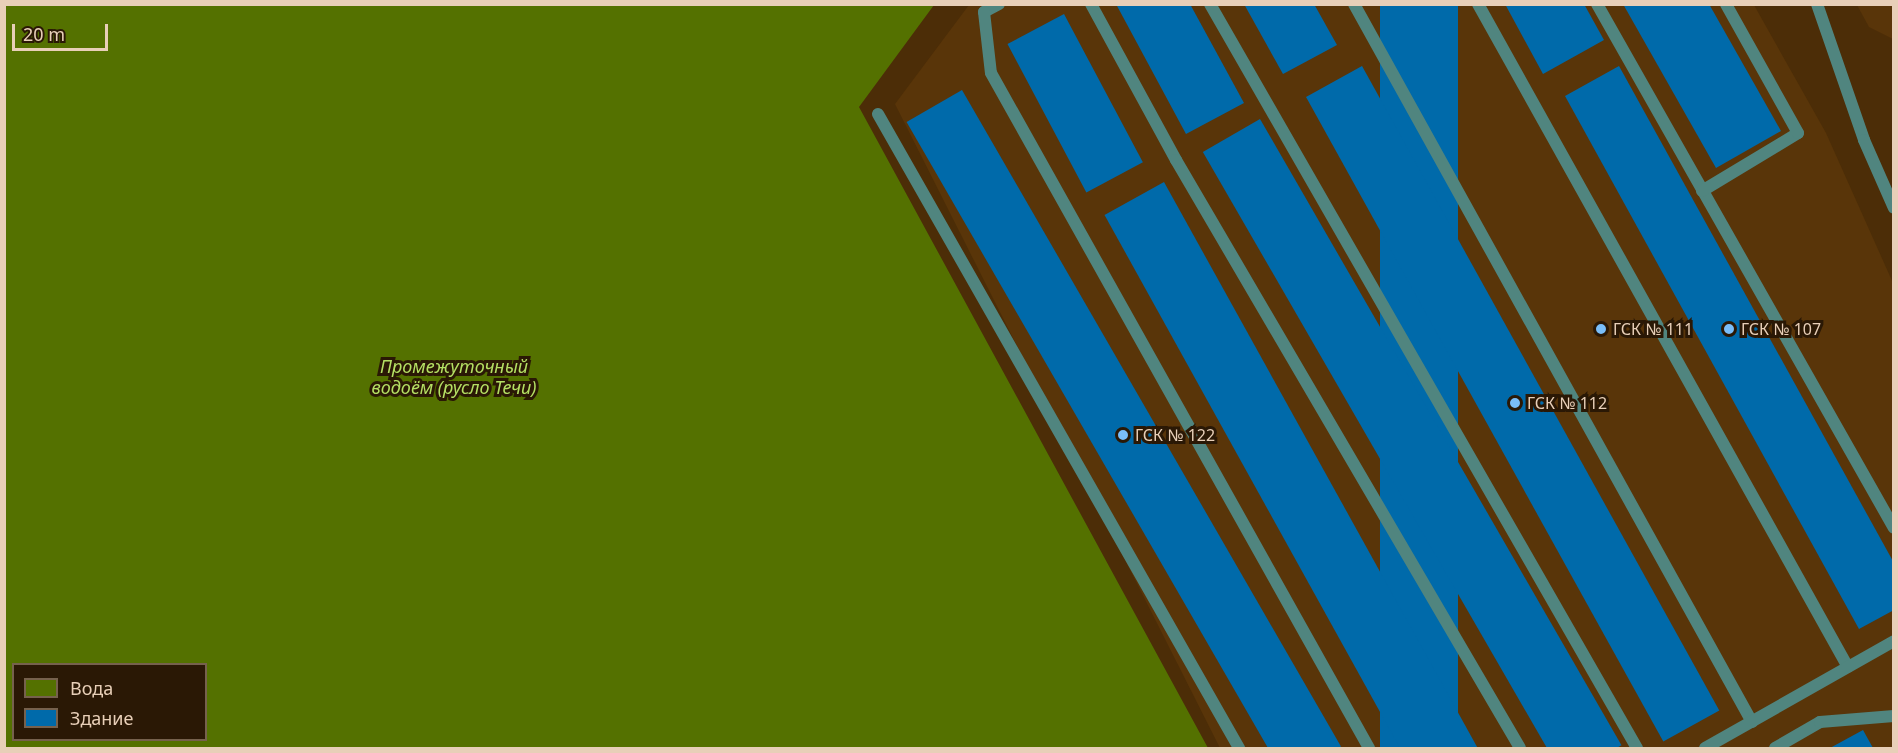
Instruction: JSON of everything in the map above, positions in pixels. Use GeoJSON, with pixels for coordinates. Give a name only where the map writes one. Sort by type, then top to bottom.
{"type":"FeatureCollection","features":[{"type":"Feature","properties":{"kind":"lane"},"geometry":{"type":"LineString","coordinates":[[999,4],[984,12],[991,73],[1369,748]]}},
{"type":"Feature","properties":{"kind":"lane"},"geometry":{"type":"LineString","coordinates":[[1091,4],[1176,160],[1520,748]]}},
{"type":"Feature","properties":{"kind":"lane"},"geometry":{"type":"LineString","coordinates":[[1210,4],[1637,748]]}},
{"type":"Feature","properties":{"kind":"lane"},"geometry":{"type":"LineString","coordinates":[[1354,4],[1752,722]]}},
{"type":"Feature","properties":{"kind":"lane"},"geometry":{"type":"LineString","coordinates":[[1478,4],[1848,667]]}},
{"type":"Feature","properties":{"kind":"lane"},"geometry":{"type":"LineString","coordinates":[[1597,4],[1893,528]]}},
{"type":"Feature","properties":{"kind":"lane"},"geometry":{"type":"LineString","coordinates":[[1702,191],[1798,133],[1726,4]]}},
{"type":"Feature","properties":{"kind":"lane"},"geometry":{"type":"LineString","coordinates":[[1817,4],[1864,140],[1893,208]]}},
{"type":"Feature","properties":{"kind":"lane"},"geometry":{"type":"LineString","coordinates":[[878,114],[1239,748]]}},
{"type":"Feature","properties":{"kind":"lane"},"geometry":{"type":"LineString","coordinates":[[1705,748],[1893,641]]}},
{"type":"Feature","properties":{"kind":"lane"},"geometry":{"type":"LineString","coordinates":[[1776,748],[1820,722],[1893,716]]}},
{"type":"Feature","properties":{"kind":"shaded area"},"geometry":{"type":"Polygon","coordinates":[[[969,5],[1754,5],[1826,133],[1893,283],[1893,748],[1220,748],[895,104],[969,5]]]}},
{"type":"Feature","properties":{"kind":"shaded area"},"geometry":{"type":"Polygon","coordinates":[[[1857,5],[1893,5],[1893,39],[1869,27],[1857,5]]]}},
{"type":"Feature","properties":{"kind":"water","name":"Промежуточный водоём (русло Течи)"},"geometry":{"type":"Polygon","coordinates":[[[4,5],[934,5],[859,107],[1208,748],[5,748],[4,5]]]}},
{"type":"Feature","properties":{"kind":"building"},"geometry":{"type":"Polygon","coordinates":[[[1116,4],[1190,4],[1244,103],[1186,134],[1116,4]]]}},
{"type":"Feature","properties":{"kind":"building"},"geometry":{"type":"Polygon","coordinates":[[[1244,4],[1314,4],[1337,45],[1283,74],[1244,4]]]}},
{"type":"Feature","properties":{"kind":"building"},"geometry":{"type":"Polygon","coordinates":[[[1380,4],[1458,4],[1458,748],[1380,748],[1380,4]]]}},
{"type":"Feature","properties":{"kind":"building"},"geometry":{"type":"Polygon","coordinates":[[[1505,4],[1584,4],[1604,40],[1543,74],[1505,4]]]}},
{"type":"Feature","properties":{"kind":"building"},"geometry":{"type":"Polygon","coordinates":[[[1623,4],[1709,4],[1781,131],[1716,168],[1623,4]]]}},
{"type":"Feature","properties":{"kind":"building"},"geometry":{"type":"Polygon","coordinates":[[[1064,14],[1143,162],[1086,192],[1007,44],[1064,14]]]}},
{"type":"Feature","properties":{"kind":"building","name":"ГСК № 112"},"geometry":{"type":"Polygon","coordinates":[[[1362,66],[1719,711],[1663,742],[1306,97],[1362,66]]]}},
{"type":"Feature","properties":{"kind":"building","name":"ГСК № 107"},"geometry":{"type":"Polygon","coordinates":[[[1619,66],[1894,563],[1894,610],[1859,629],[1565,96],[1619,66]]]}},
{"type":"Feature","properties":{"kind":"building","name":"ГСК № 122"},"geometry":{"type":"Polygon","coordinates":[[[962,90],[1341,746],[1268,748],[907,122],[962,90]]]}},
{"type":"Feature","properties":{"kind":"building"},"geometry":{"type":"Polygon","coordinates":[[[1260,119],[1622,745],[1617,748],[1547,748],[1203,152],[1260,119]]]}},
{"type":"Feature","properties":{"kind":"building"},"geometry":{"type":"Polygon","coordinates":[[[1164,182],[1478,748],[1400,748],[1105,215],[1164,182]]]}},
{"type":"Feature","properties":{"kind":"building"},"geometry":{"type":"Polygon","coordinates":[[[1863,730],[1873,748],[1830,748],[1863,730]]]}},
{"type":"Feature","properties":{"kind":"place","name":"ГСК № 111"},"geometry":{"type":"Point","coordinates":[1601,329]}},
{"type":"Feature","properties":{"kind":"place","name":"ГСК № 107"},"geometry":{"type":"Point","coordinates":[1729,329]}},
{"type":"Feature","properties":{"kind":"place","name":"ГСК № 112"},"geometry":{"type":"Point","coordinates":[1515,403]}},
{"type":"Feature","properties":{"kind":"place","name":"ГСК № 122"},"geometry":{"type":"Point","coordinates":[1123,435]}}]}
